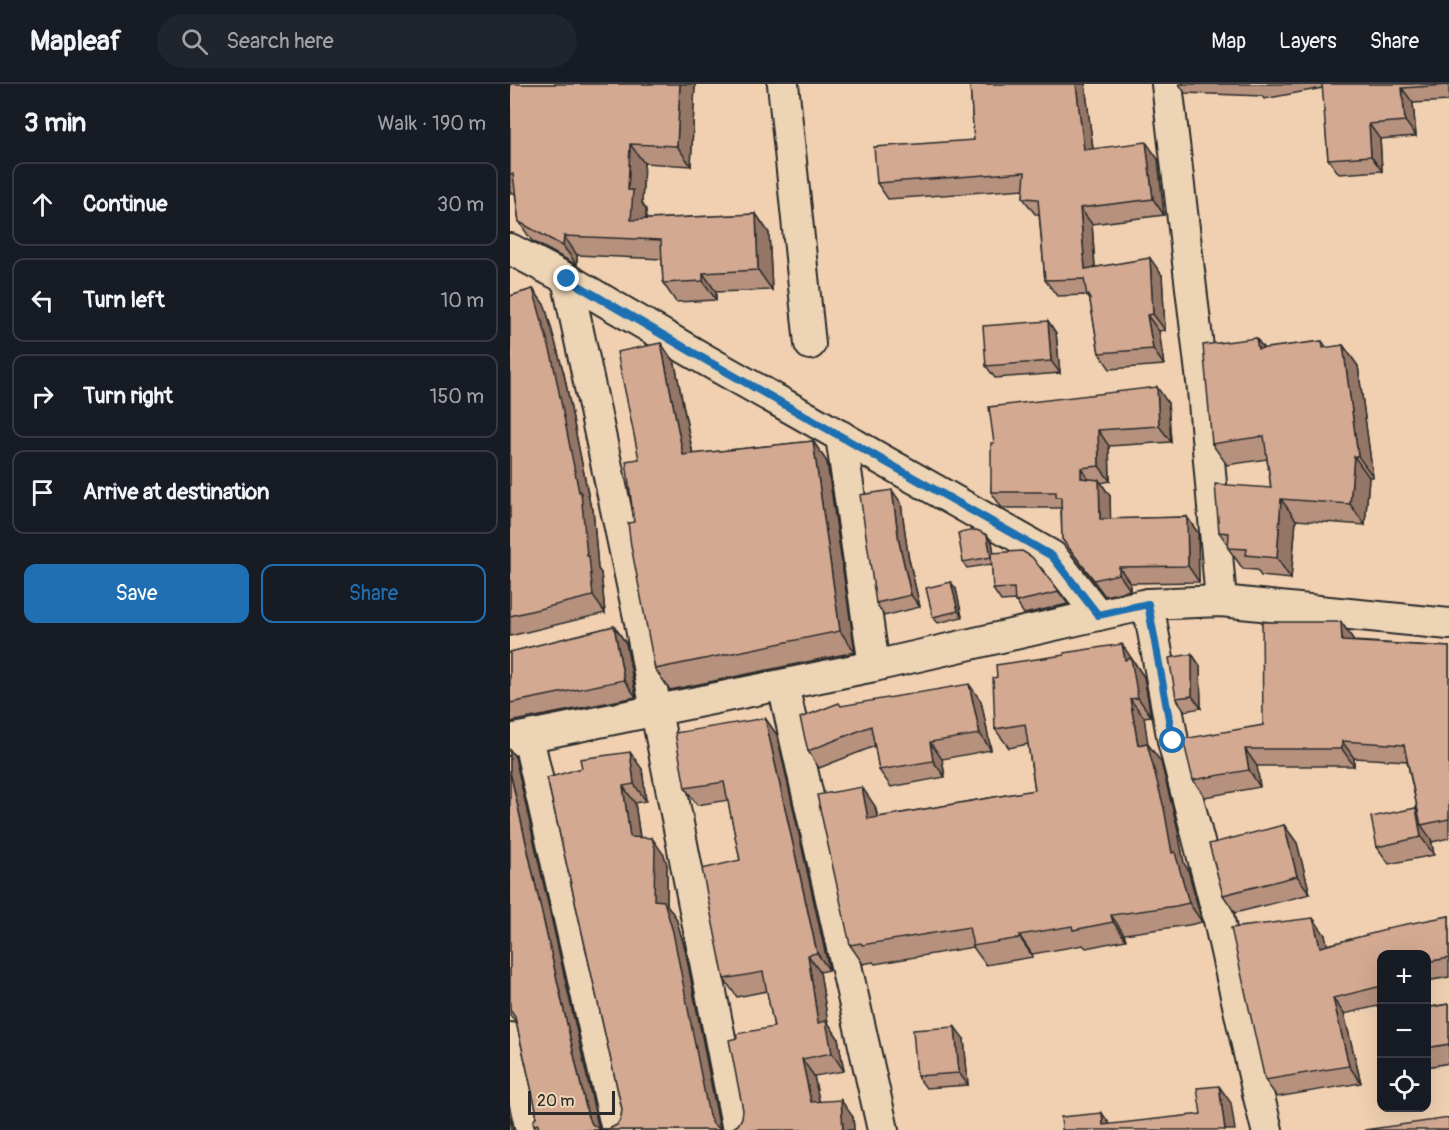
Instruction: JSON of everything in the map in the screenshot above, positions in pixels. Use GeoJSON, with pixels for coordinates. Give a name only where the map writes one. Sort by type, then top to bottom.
{"type":"FeatureCollection","features":[{"type":"Feature","properties":{"kind":"street"},"geometry":{"type":"LineString","coordinates":[[783,84],[810,344]]}},
{"type":"Feature","properties":{"kind":"street"},"geometry":{"type":"LineString","coordinates":[[1167,84],[1203,390],[1221,601]]}},
{"type":"Feature","properties":{"kind":"street"},"geometry":{"type":"LineString","coordinates":[[510,249],[567,279],[1052,556],[1098,615]]}},
{"type":"Feature","properties":{"kind":"street"},"geometry":{"type":"LineString","coordinates":[[567,279],[629,625],[656,711],[738,1130]]}},
{"type":"Feature","properties":{"kind":"street"},"geometry":{"type":"LineString","coordinates":[[841,435],[874,666]]}},
{"type":"Feature","properties":{"kind":"street"},"geometry":{"type":"LineString","coordinates":[[617,1130],[519,739],[874,666],[1148,604],[1221,601],[1449,624]]}},
{"type":"Feature","properties":{"kind":"street"},"geometry":{"type":"LineString","coordinates":[[1148,604],[1173,741],[1218,916],[1267,1130]]}},
{"type":"Feature","properties":{"kind":"street"},"geometry":{"type":"LineString","coordinates":[[783,685],[883,1130]]}},
{"type":"Feature","properties":{"kind":"street"},"geometry":{"type":"LineString","coordinates":[[510,1038],[531,1130]]}},
{"type":"Feature","properties":{"kind":"building"},"geometry":{"type":"Polygon","coordinates":[[[510,84],[680,84],[677,146],[630,144],[628,190],[633,190],[631,220],[756,214],[758,270],[703,273],[703,281],[663,283],[661,240],[564,236],[563,246],[519,222],[513,174],[510,174],[510,84]]]}},
{"type":"Feature","properties":{"kind":"building"},"geometry":{"type":"Polygon","coordinates":[[[970,84],[1076,84],[1084,150],[1146,142],[1153,199],[1080,208],[1085,269],[1150,258],[1153,314],[1147,315],[1153,349],[1099,353],[1084,279],[1045,280],[1038,199],[1023,198],[1025,172],[877,183],[874,147],[974,140],[970,84]]]}},
{"type":"Feature","properties":{"kind":"building"},"geometry":{"type":"Polygon","coordinates":[[[1322,84],[1448,85],[1402,88],[1405,121],[1369,124],[1371,156],[1328,159],[1322,84]]]}},
{"type":"Feature","properties":{"kind":"building"},"geometry":{"type":"Polygon","coordinates":[[[533,289],[552,357],[579,492],[581,492],[593,596],[510,616],[510,296],[533,289]]]}},
{"type":"Feature","properties":{"kind":"building"},"geometry":{"type":"Polygon","coordinates":[[[1048,321],[1051,361],[986,366],[983,326],[1048,321]]]}},
{"type":"Feature","properties":{"kind":"building"},"geometry":{"type":"Polygon","coordinates":[[[1256,338],[1258,349],[1322,341],[1323,348],[1343,345],[1358,456],[1354,456],[1350,504],[1281,499],[1277,558],[1246,555],[1247,549],[1228,548],[1229,533],[1219,532],[1215,484],[1271,488],[1264,436],[1212,444],[1203,345],[1256,338]]]}},
{"type":"Feature","properties":{"kind":"building"},"geometry":{"type":"Polygon","coordinates":[[[661,343],[683,455],[813,441],[840,631],[655,669],[628,523],[634,522],[626,461],[639,459],[617,352],[661,343]]]}},
{"type":"Feature","properties":{"kind":"building"},"geometry":{"type":"Polygon","coordinates":[[[1157,387],[1159,426],[1098,430],[1099,466],[1081,468],[1081,478],[1099,480],[1100,519],[1187,517],[1188,566],[1119,567],[1119,574],[1094,580],[1062,539],[1061,497],[1056,497],[1056,492],[991,492],[991,443],[994,443],[989,407],[1157,387]]]}},
{"type":"Feature","properties":{"kind":"building"},"geometry":{"type":"Polygon","coordinates":[[[892,490],[899,542],[911,595],[876,603],[860,495],[892,490]]]}},
{"type":"Feature","properties":{"kind":"building"},"geometry":{"type":"Polygon","coordinates":[[[977,530],[987,535],[991,557],[963,562],[958,533],[977,530]]]}},
{"type":"Feature","properties":{"kind":"building"},"geometry":{"type":"Polygon","coordinates":[[[1022,551],[1032,557],[1059,592],[1015,602],[1014,588],[993,589],[991,553],[1022,551]]]}},
{"type":"Feature","properties":{"kind":"building"},"geometry":{"type":"Polygon","coordinates":[[[951,582],[958,611],[933,617],[926,588],[951,582]]]}},
{"type":"Feature","properties":{"kind":"building"},"geometry":{"type":"Polygon","coordinates":[[[1262,622],[1341,622],[1342,641],[1449,647],[1449,819],[1421,825],[1404,745],[1342,741],[1342,749],[1245,749],[1249,770],[1193,780],[1183,739],[1263,725],[1262,622]]]}},
{"type":"Feature","properties":{"kind":"building"},"geometry":{"type":"Polygon","coordinates":[[[614,626],[624,680],[510,703],[510,652],[614,626]]]}},
{"type":"Feature","properties":{"kind":"building"},"geometry":{"type":"Polygon","coordinates":[[[1122,644],[1125,660],[1131,658],[1138,698],[1130,699],[1138,745],[1147,743],[1164,808],[1172,853],[1175,852],[1189,903],[1111,915],[1113,922],[1073,930],[1072,926],[973,946],[969,927],[850,945],[817,795],[862,787],[868,819],[1035,790],[1025,724],[995,729],[993,678],[997,677],[996,665],[1122,644]]]}},
{"type":"Feature","properties":{"kind":"building"},"geometry":{"type":"Polygon","coordinates":[[[1192,654],[1192,696],[1176,698],[1169,658],[1192,654]]]}},
{"type":"Feature","properties":{"kind":"building"},"geometry":{"type":"Polygon","coordinates":[[[969,684],[980,734],[930,742],[933,761],[879,770],[871,726],[808,751],[800,718],[839,703],[841,706],[969,684]]]}},
{"type":"Feature","properties":{"kind":"building"},"geometry":{"type":"Polygon","coordinates":[[[765,718],[817,953],[808,955],[818,1023],[826,1021],[832,1053],[802,1059],[811,1102],[841,1100],[843,1130],[730,1130],[738,1125],[743,1110],[729,1040],[737,1038],[736,1034],[774,1027],[763,972],[724,979],[702,869],[740,860],[724,782],[685,788],[675,733],[765,718]]]}},
{"type":"Feature","properties":{"kind":"building"},"geometry":{"type":"Polygon","coordinates":[[[630,752],[634,784],[623,786],[630,837],[652,838],[655,848],[654,900],[664,901],[673,932],[709,1116],[713,1124],[720,1129],[730,1130],[539,1130],[538,1124],[534,1125],[536,1109],[515,1017],[510,1009],[510,772],[588,1117],[592,1124],[599,1129],[609,1129],[617,1125],[622,1109],[547,778],[582,768],[580,759],[630,752]]]}},
{"type":"Feature","properties":{"kind":"building"},"geometry":{"type":"Polygon","coordinates":[[[1416,808],[1421,837],[1377,847],[1371,817],[1416,808]]]}},
{"type":"Feature","properties":{"kind":"building"},"geometry":{"type":"Polygon","coordinates":[[[1284,825],[1297,876],[1223,895],[1209,844],[1284,825]]]}},
{"type":"Feature","properties":{"kind":"building"},"geometry":{"type":"Polygon","coordinates":[[[1449,916],[1449,958],[1431,961],[1431,950],[1377,950],[1377,987],[1333,998],[1349,1066],[1265,1080],[1231,928],[1313,918],[1320,947],[1386,930],[1386,928],[1449,916]]]}},
{"type":"Feature","properties":{"kind":"building"},"geometry":{"type":"Polygon","coordinates":[[[1449,1004],[1449,1044],[1431,1047],[1431,1007],[1449,1004]]]}},
{"type":"Feature","properties":{"kind":"building"},"geometry":{"type":"Polygon","coordinates":[[[955,1027],[959,1073],[917,1076],[913,1030],[955,1027]]]}},
{"type":"Feature","properties":{"kind":"building"},"geometry":{"type":"Polygon","coordinates":[[[1219,1086],[1225,1130],[1062,1130],[1061,1117],[1102,1113],[1103,1125],[1201,1114],[1197,1088],[1219,1086]]]}},
{"type":"Feature","properties":{"kind":"building"},"geometry":{"type":"Polygon","coordinates":[[[1449,1118],[1449,1130],[1364,1130],[1449,1118]]]}},
{"type":"Feature","properties":{"kind":"route"},"geometry":{"type":"LineString","coordinates":[[567,279],[1052,556],[1098,615],[1148,604],[1173,741]]}}]}
